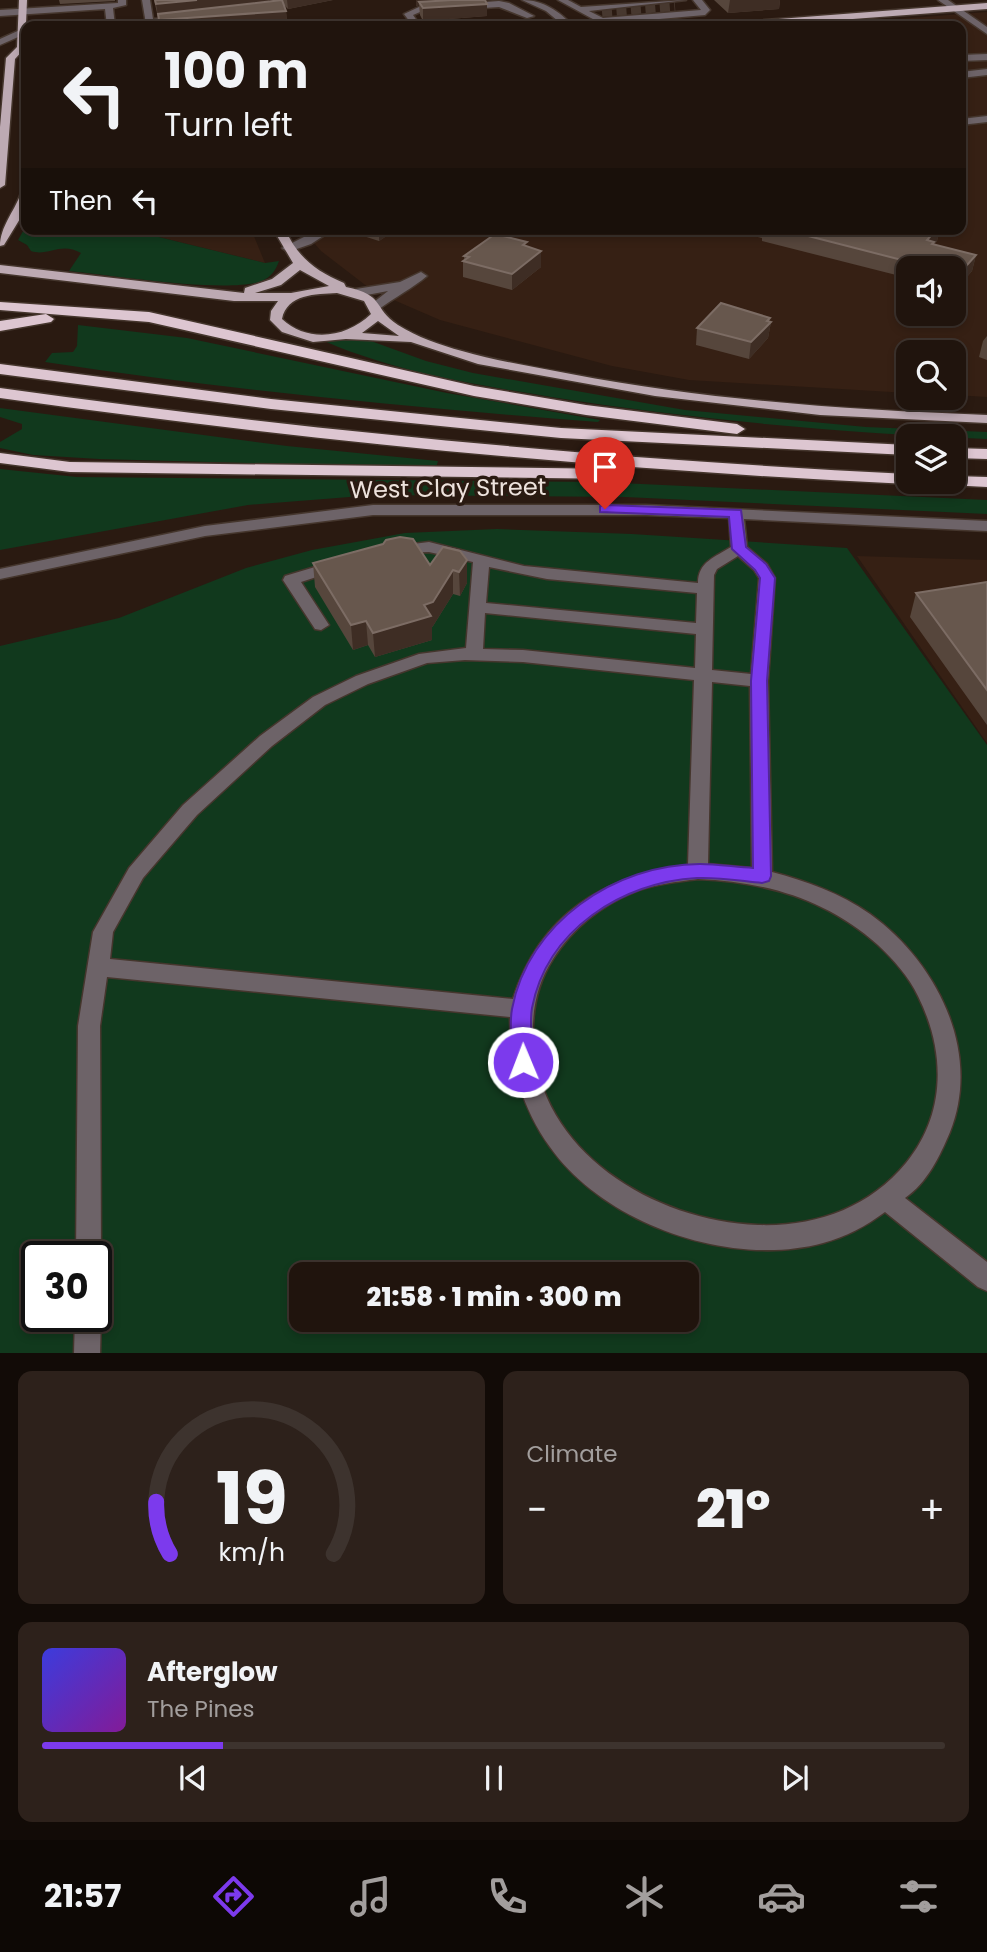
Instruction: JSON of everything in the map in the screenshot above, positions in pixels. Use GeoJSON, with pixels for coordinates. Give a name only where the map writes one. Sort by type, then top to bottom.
{"type":"FeatureCollection","features":[{"type":"Feature","properties":{"kind":"highway"},"geometry":{"type":"LineString","coordinates":[[0,306],[137,316],[181,323],[339,362],[474,391],[586,410],[772,433],[828,446]]}},
{"type":"Feature","properties":{"kind":"highway"},"geometry":{"type":"LineString","coordinates":[[0,326],[83,313]]}},
{"type":"Feature","properties":{"kind":"highway"},"geometry":{"type":"LineString","coordinates":[[0,369],[258,403],[561,433],[896,449]]}},
{"type":"Feature","properties":{"kind":"highway"},"geometry":{"type":"LineString","coordinates":[[0,393],[378,442],[757,472],[896,478]]}},
{"type":"Feature","properties":{"kind":"highway"},"geometry":{"type":"LineString","coordinates":[[966,453],[987,454]]}},
{"type":"Feature","properties":{"kind":"highway"},"geometry":{"type":"LineString","coordinates":[[0,458],[70,467],[592,475],[757,472]]}},
{"type":"Feature","properties":{"kind":"highway"},"geometry":{"type":"LineString","coordinates":[[966,481],[987,482]]}},
{"type":"Feature","properties":{"kind":"main road"},"geometry":{"type":"LineString","coordinates":[[23,0],[23,21]]}},
{"type":"Feature","properties":{"kind":"main road"},"geometry":{"type":"LineString","coordinates":[[797,21],[987,6]]}},
{"type":"Feature","properties":{"kind":"main road"},"geometry":{"type":"LineString","coordinates":[[1,181],[2,134],[11,58],[21,50]]}},
{"type":"Feature","properties":{"kind":"main road"},"geometry":{"type":"LineString","coordinates":[[0,243],[21,208]]}},
{"type":"Feature","properties":{"kind":"main road"},"geometry":{"type":"LineString","coordinates":[[282,235],[302,267],[365,296],[394,330],[417,341],[514,367],[688,399],[815,412],[987,419]]}},
{"type":"Feature","properties":{"kind":"main road"},"geometry":{"type":"LineString","coordinates":[[218,295],[270,286],[302,267]]}},
{"type":"Feature","properties":{"kind":"main road"},"geometry":{"type":"LineString","coordinates":[[276,316],[282,304],[295,296],[302,267]]}},
{"type":"Feature","properties":{"kind":"main road"},"geometry":{"type":"LineString","coordinates":[[0,269],[234,297],[295,296],[321,290],[354,292]]}},
{"type":"Feature","properties":{"kind":"main road"},"geometry":{"type":"LineString","coordinates":[[234,297],[276,316],[282,327],[293,333],[324,338],[341,336],[417,341]]}},
{"type":"Feature","properties":{"kind":"main road"},"geometry":{"type":"LineString","coordinates":[[341,336],[369,325],[376,310]]}},
{"type":"Feature","properties":{"kind":"street"},"geometry":{"type":"LineString","coordinates":[[0,13],[74,13],[122,5],[122,0]]}},
{"type":"Feature","properties":{"kind":"street"},"geometry":{"type":"LineString","coordinates":[[146,0],[149,21]]}},
{"type":"Feature","properties":{"kind":"street"},"geometry":{"type":"LineString","coordinates":[[526,0],[549,9],[563,21]]}},
{"type":"Feature","properties":{"kind":"street"},"geometry":{"type":"LineString","coordinates":[[562,0],[595,20],[604,21]]}},
{"type":"Feature","properties":{"kind":"street"},"geometry":{"type":"LineString","coordinates":[[621,21],[705,12],[697,0]]}},
{"type":"Feature","properties":{"kind":"street"},"geometry":{"type":"LineString","coordinates":[[942,0],[987,31]]}},
{"type":"Feature","properties":{"kind":"street"},"geometry":{"type":"LineString","coordinates":[[584,11],[680,1]]}},
{"type":"Feature","properties":{"kind":"street"},"geometry":{"type":"LineString","coordinates":[[413,21],[408,14],[419,10],[506,5],[530,16]]}},
{"type":"Feature","properties":{"kind":"street"},"geometry":{"type":"LineString","coordinates":[[109,6],[110,21]]}},
{"type":"Feature","properties":{"kind":"street"},"geometry":{"type":"LineString","coordinates":[[584,11],[602,12]]}},
{"type":"Feature","properties":{"kind":"street"},"geometry":{"type":"LineString","coordinates":[[164,21],[195,19]]}},
{"type":"Feature","properties":{"kind":"street"},"geometry":{"type":"LineString","coordinates":[[0,42],[21,32]]}},
{"type":"Feature","properties":{"kind":"street"},"geometry":{"type":"LineString","coordinates":[[0,53],[11,58]]}},
{"type":"Feature","properties":{"kind":"street"},"geometry":{"type":"LineString","coordinates":[[966,58],[985,58]]}},
{"type":"Feature","properties":{"kind":"street"},"geometry":{"type":"LineString","coordinates":[[966,74],[987,72]]}},
{"type":"Feature","properties":{"kind":"street"},"geometry":{"type":"LineString","coordinates":[[966,121],[987,119]]}},
{"type":"Feature","properties":{"kind":"street"},"geometry":{"type":"LineString","coordinates":[[288,248],[318,235]]}},
{"type":"Feature","properties":{"kind":"street"},"geometry":{"type":"LineString","coordinates":[[354,292],[406,283],[421,276]]}},
{"type":"Feature","properties":{"kind":"street"},"geometry":{"type":"LineString","coordinates":[[376,310],[406,283]]}},
{"type":"Feature","properties":{"kind":"street","name":"West Clay Street"},"geometry":{"type":"LineString","coordinates":[[0,574],[205,531],[325,513],[428,508],[585,509],[736,513],[987,526]]}},
{"type":"Feature","properties":{"kind":"street"},"geometry":{"type":"LineString","coordinates":[[736,513],[739,549],[761,567],[767,578],[759,681],[762,876]]}},
{"type":"Feature","properties":{"kind":"street"},"geometry":{"type":"LineString","coordinates":[[376,555],[409,546],[447,548],[481,562],[523,571],[705,589]]}},
{"type":"Feature","properties":{"kind":"street"},"geometry":{"type":"LineString","coordinates":[[698,871],[706,575],[710,566],[739,549]]}},
{"type":"Feature","properties":{"kind":"street"},"geometry":{"type":"LineString","coordinates":[[321,625],[291,580],[355,560]]}},
{"type":"Feature","properties":{"kind":"street"},"geometry":{"type":"LineString","coordinates":[[474,654],[481,562]]}},
{"type":"Feature","properties":{"kind":"street"},"geometry":{"type":"LineString","coordinates":[[478,607],[704,629]]}},
{"type":"Feature","properties":{"kind":"street"},"geometry":{"type":"LineString","coordinates":[[88,1241],[89,1026],[103,932],[136,873],[190,810],[266,741],[319,701],[362,680],[425,658],[474,654],[523,656],[759,681]]}},
{"type":"Feature","properties":{"kind":"street"},"geometry":{"type":"LineString","coordinates":[[698,871],[762,876],[816,893],[865,921],[906,960],[936,1005],[952,1057],[949,1110],[928,1159],[889,1200],[833,1229],[767,1239],[698,1231],[633,1205],[580,1164],[542,1115],[523,1062],[522,1009],[536,965],[564,927],[602,898],[647,879],[698,871]]}},
{"type":"Feature","properties":{"kind":"street"},"geometry":{"type":"LineString","coordinates":[[97,967],[522,1009]]}},
{"type":"Feature","properties":{"kind":"street"},"geometry":{"type":"LineString","coordinates":[[889,1200],[987,1278]]}},
{"type":"Feature","properties":{"kind":"street"},"geometry":{"type":"LineString","coordinates":[[87,1353],[88,1332]]}},
{"type":"Feature","properties":{"kind":"shaded area"},"geometry":{"type":"Polygon","coordinates":[[[987,12],[987,397],[966,396],[966,340],[896,340],[896,392],[689,380],[612,366],[440,320],[373,291],[321,251],[307,235],[966,235],[966,21],[873,21],[987,12]]]}},
{"type":"Feature","properties":{"kind":"shaded area"},"geometry":{"type":"Polygon","coordinates":[[[151,235],[253,235],[265,263],[151,235]]]}},
{"type":"Feature","properties":{"kind":"shaded area"},"geometry":{"type":"Polygon","coordinates":[[[857,556],[987,560],[987,743],[857,556]]]}},
{"type":"Feature","properties":{"kind":"green space"},"geometry":{"type":"Polygon","coordinates":[[[21,235],[151,235],[265,263],[279,261],[275,270],[262,281],[196,285],[69,271],[81,253],[67,248],[31,251],[18,240],[21,235]]]}},
{"type":"Feature","properties":{"kind":"green space"},"geometry":{"type":"Polygon","coordinates":[[[78,325],[187,338],[447,393],[600,420],[529,417],[321,397],[45,362],[52,353],[73,352],[77,346],[78,325]]]}},
{"type":"Feature","properties":{"kind":"green space"},"geometry":{"type":"Polygon","coordinates":[[[315,337],[371,341],[426,361],[473,373],[685,410],[896,428],[896,434],[770,424],[551,397],[461,381],[401,367],[343,349],[315,337]]]}},
{"type":"Feature","properties":{"kind":"green space"},"geometry":{"type":"Polygon","coordinates":[[[0,408],[287,446],[438,461],[436,468],[33,455],[0,448],[0,442],[22,429],[22,424],[0,417],[0,408]]]}},
{"type":"Feature","properties":{"kind":"green space"},"geometry":{"type":"Polygon","coordinates":[[[966,431],[987,432],[987,439],[966,438],[966,431]]]}},
{"type":"Feature","properties":{"kind":"green space"},"geometry":{"type":"Polygon","coordinates":[[[0,469],[77,477],[599,482],[987,500],[987,514],[625,497],[375,495],[248,505],[0,550],[0,469]]]}},
{"type":"Feature","properties":{"kind":"green space"},"geometry":{"type":"Polygon","coordinates":[[[497,529],[632,534],[847,548],[987,745],[987,1353],[0,1353],[0,646],[119,618],[246,568],[312,550],[405,533],[497,529]]]}},
{"type":"Feature","properties":{"kind":"building"},"geometry":{"type":"Polygon","coordinates":[[[155,0],[197,0],[156,4],[155,0]]]}},
{"type":"Feature","properties":{"kind":"building"},"geometry":{"type":"Polygon","coordinates":[[[282,0],[286,11],[159,20],[158,14],[282,0]]]}},
{"type":"Feature","properties":{"kind":"building"},"geometry":{"type":"Polygon","coordinates":[[[485,0],[487,4],[423,8],[419,2],[485,0]]]}},
{"type":"Feature","properties":{"kind":"building"},"geometry":{"type":"Polygon","coordinates":[[[494,235],[527,242],[523,245],[541,251],[512,274],[463,261],[469,257],[464,256],[494,235]]]}},
{"type":"Feature","properties":{"kind":"building"},"geometry":{"type":"Polygon","coordinates":[[[804,235],[932,235],[927,240],[934,242],[932,244],[976,255],[966,266],[966,256],[896,256],[896,259],[804,235]]]}},
{"type":"Feature","properties":{"kind":"building"},"geometry":{"type":"Polygon","coordinates":[[[721,303],[770,318],[767,321],[771,322],[751,342],[697,328],[721,303]]]}},
{"type":"Feature","properties":{"kind":"building"},"geometry":{"type":"Polygon","coordinates":[[[400,537],[413,539],[430,565],[443,547],[460,551],[467,560],[459,572],[453,570],[433,602],[424,605],[431,616],[373,633],[366,621],[351,625],[313,563],[400,537]]]}},
{"type":"Feature","properties":{"kind":"building"},"geometry":{"type":"Polygon","coordinates":[[[987,582],[987,690],[916,593],[987,582]]]}},
{"type":"Feature","properties":{"kind":"tunnel"},"geometry":{"type":"LineString","coordinates":[[602,12],[675,6]]}},
{"type":"Feature","properties":{"kind":"route"},"geometry":{"type":"LineString","coordinates":[[523,1062],[522,1009],[536,965],[564,927],[602,898],[647,879],[698,871],[762,876],[759,681],[767,578],[761,567],[739,549],[736,513],[605,509]]}}]}
